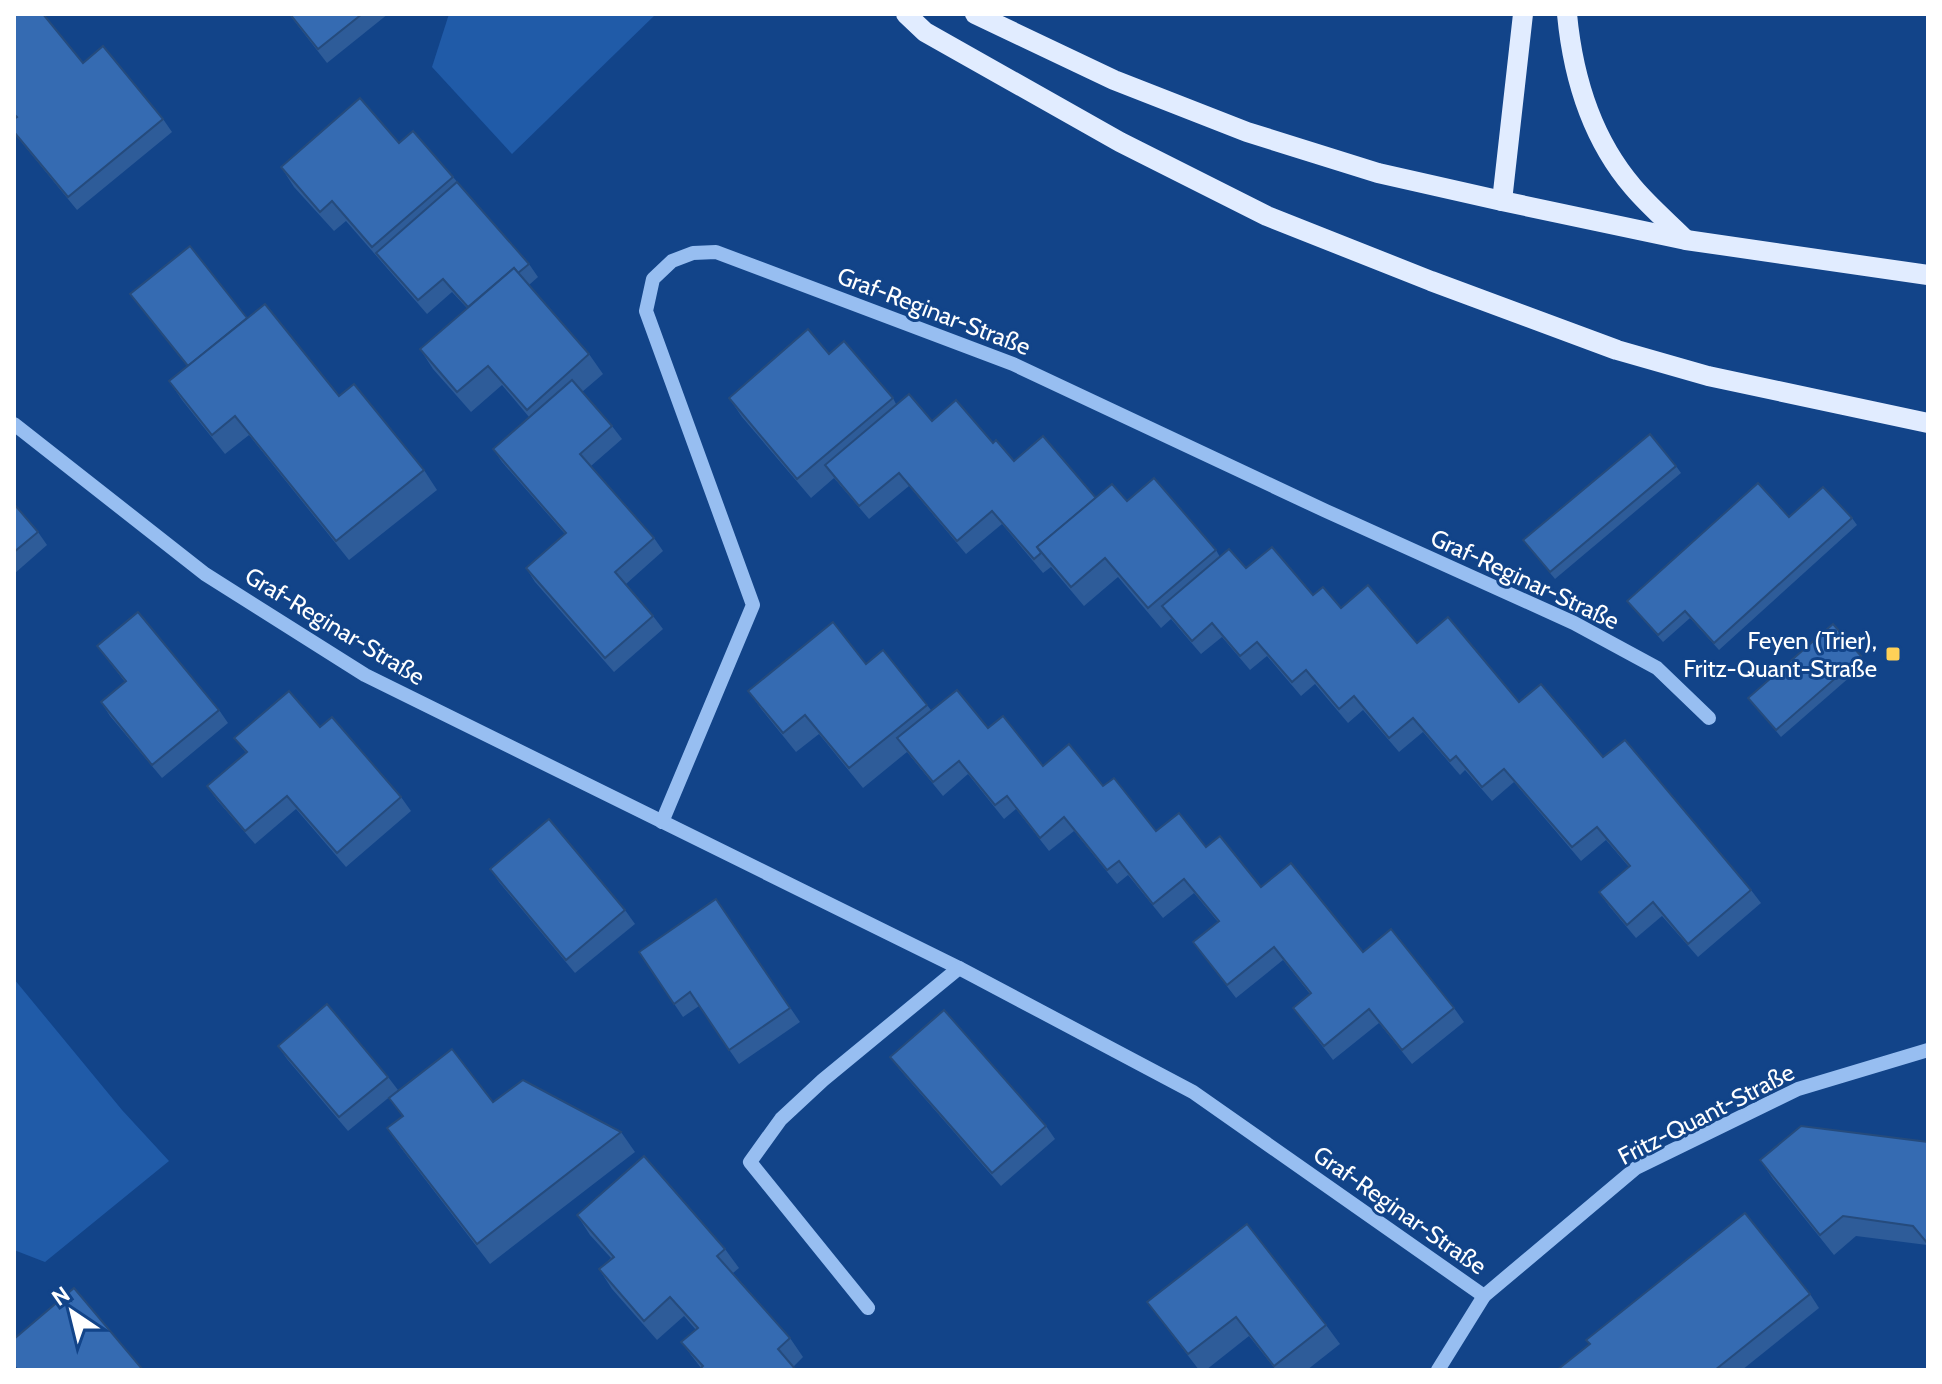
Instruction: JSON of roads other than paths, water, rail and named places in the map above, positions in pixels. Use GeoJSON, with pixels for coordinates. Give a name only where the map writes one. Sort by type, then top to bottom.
{"type":"FeatureCollection","features":[{"type":"Feature","properties":{"kind":"main road"},"geometry":{"type":"LineString","coordinates":[[906,14],[925,32],[1120,142],[1267,216],[1617,350],[1708,376],[1928,423]]}},
{"type":"Feature","properties":{"kind":"main road"},"geometry":{"type":"LineString","coordinates":[[975,14],[1114,80],[1247,132],[1378,173],[1686,240],[1928,275]]}},
{"type":"Feature","properties":{"kind":"main road"},"geometry":{"type":"LineString","coordinates":[[1502,201],[1523,14]]}},
{"type":"Feature","properties":{"kind":"main road"},"geometry":{"type":"LineString","coordinates":[[1567,14],[1582,95],[1602,141],[1632,187],[1686,240]]}},
{"type":"Feature","properties":{"kind":"street","name":"Graf-Reginar-Straße"},"geometry":{"type":"LineString","coordinates":[[662,822],[753,605],[646,311],[653,279],[672,261],[693,253],[716,252],[1013,364],[1574,623],[1657,668],[1709,718]]}},
{"type":"Feature","properties":{"kind":"street","name":"Graf-Reginar-Straße"},"geometry":{"type":"LineString","coordinates":[[14,424],[205,574],[352,667],[959,968],[1193,1092],[1484,1296]]}},
{"type":"Feature","properties":{"kind":"street"},"geometry":{"type":"LineString","coordinates":[[868,1308],[750,1162],[781,1119],[823,1080],[959,968]]}},
{"type":"Feature","properties":{"kind":"street","name":"Fritz-Quant-Straße"},"geometry":{"type":"LineString","coordinates":[[1438,1370],[1484,1296],[1636,1168],[1798,1089],[1928,1050]]}},
{"type":"Feature","properties":{"kind":"place","name":"Feyen (Trier), Fritz-Quant-Straße"},"geometry":{"type":"Point","coordinates":[1893,654]}}]}
